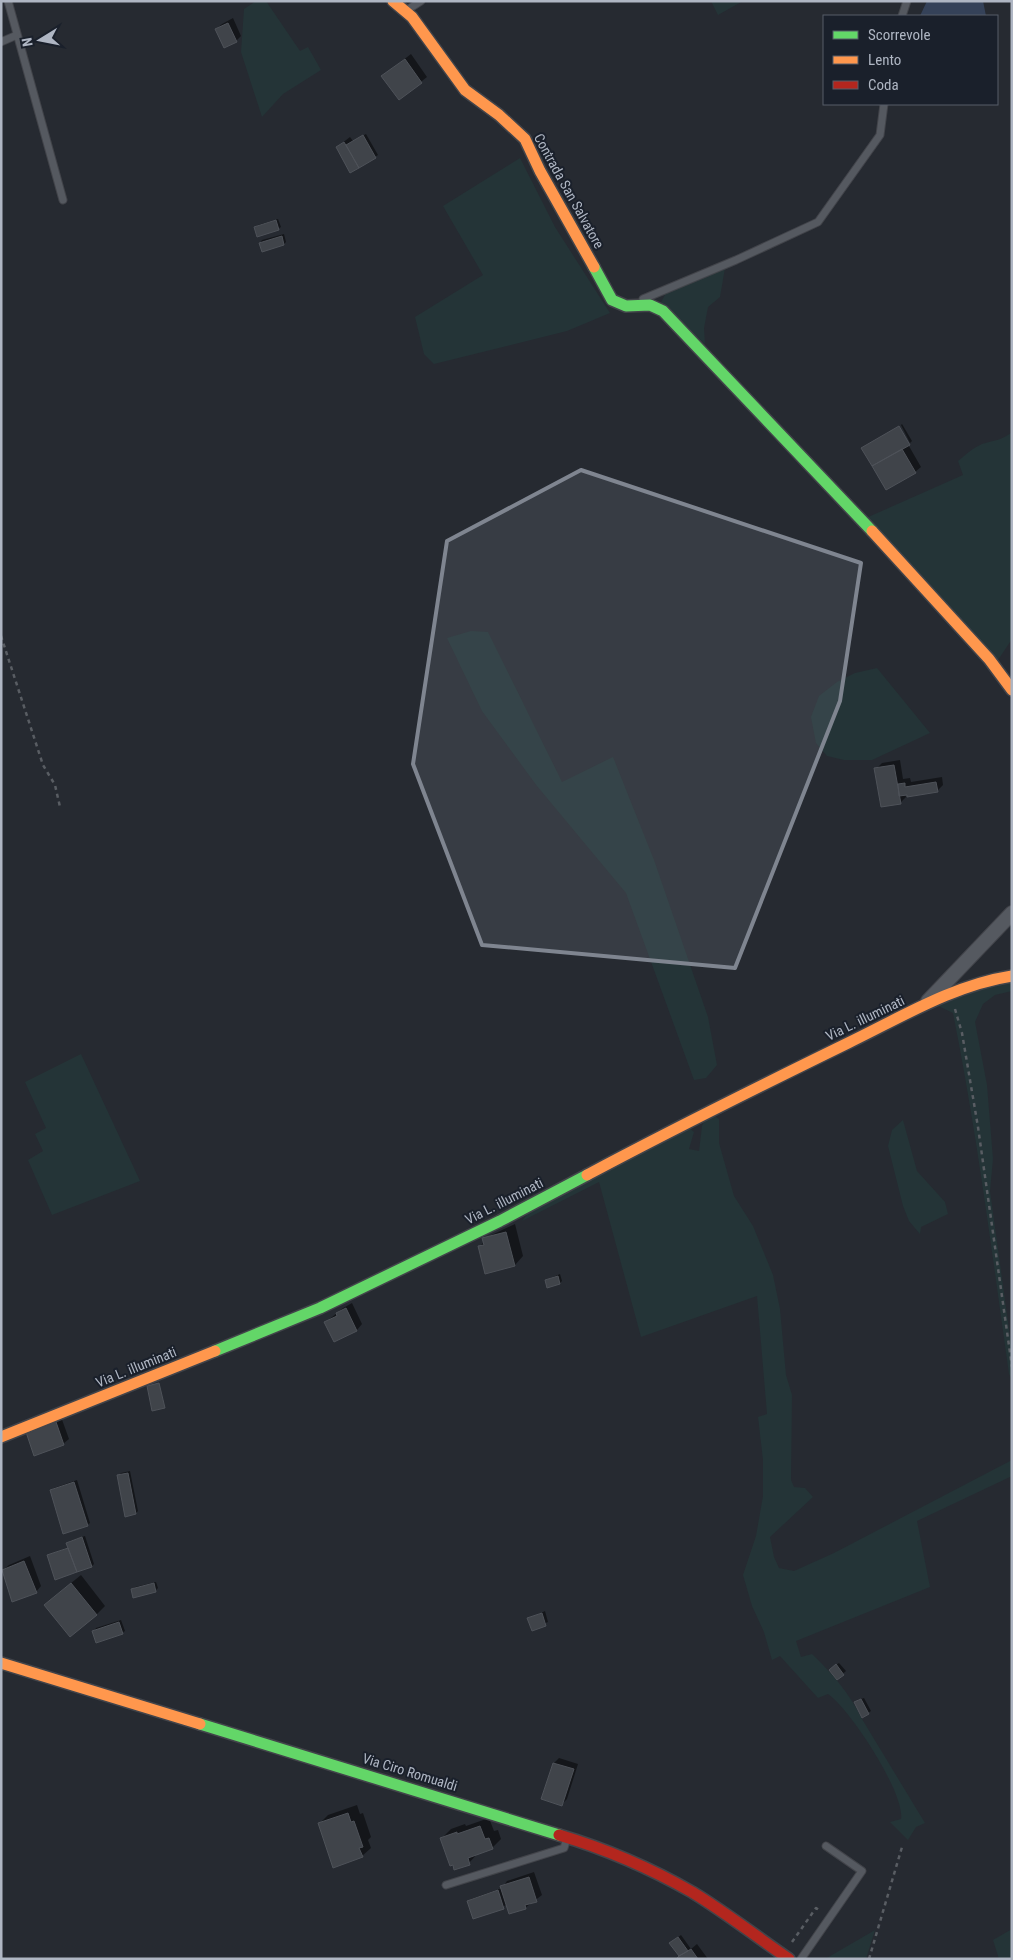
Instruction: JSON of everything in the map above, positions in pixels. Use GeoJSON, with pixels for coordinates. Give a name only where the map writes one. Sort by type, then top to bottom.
{"type":"FeatureCollection","features":[{"type":"Feature","properties":{"kind":"street","name":"Contrada San Salvatore"},"geometry":{"type":"LineString","coordinates":[[393,1],[412,18],[465,90],[499,115],[525,139],[540,171],[612,300],[626,306]]}},
{"type":"Feature","properties":{"kind":"street"},"geometry":{"type":"LineString","coordinates":[[626,306],[650,305],[663,311],[882,542],[989,659],[1012,690]]}},
{"type":"Feature","properties":{"kind":"street"},"geometry":{"type":"LineString","coordinates":[[924,1006],[1012,913]]}},
{"type":"Feature","properties":{"kind":"street","name":"Via L. illuminati"},"geometry":{"type":"LineString","coordinates":[[1,1437],[320,1308],[500,1221],[694,1118],[924,1006],[994,978],[1012,976]]}},
{"type":"Feature","properties":{"kind":"street","name":"Via Ciro Romualdi"},"geometry":{"type":"LineString","coordinates":[[1,1663],[596,1846],[693,1893],[786,1957]]}},
{"type":"Feature","properties":{"kind":"lane"},"geometry":{"type":"LineString","coordinates":[[8,1],[63,200]]}},
{"type":"Feature","properties":{"kind":"lane"},"geometry":{"type":"LineString","coordinates":[[405,11],[422,1]]}},
{"type":"Feature","properties":{"kind":"lane"},"geometry":{"type":"LineString","coordinates":[[902,15],[907,1]]}},
{"type":"Feature","properties":{"kind":"lane"},"geometry":{"type":"LineString","coordinates":[[1,42],[17,36]]}},
{"type":"Feature","properties":{"kind":"lane"},"geometry":{"type":"LineString","coordinates":[[626,306],[736,260],[818,222],[880,135],[884,105]]}},
{"type":"Feature","properties":{"kind":"lane"},"geometry":{"type":"LineString","coordinates":[[446,1885],[564,1848],[567,1838]]}},
{"type":"Feature","properties":{"kind":"lane"},"geometry":{"type":"LineString","coordinates":[[801,1959],[862,1871],[826,1846]]}},
{"type":"Feature","properties":{"kind":"path"},"geometry":{"type":"LineString","coordinates":[[1,636],[43,765],[55,785],[60,807]]}},
{"type":"Feature","properties":{"kind":"path"},"geometry":{"type":"LineString","coordinates":[[946,996],[956,1010],[969,1073],[1012,1367]]}},
{"type":"Feature","properties":{"kind":"path"},"geometry":{"type":"LineString","coordinates":[[869,1959],[902,1847]]}},
{"type":"Feature","properties":{"kind":"path"},"geometry":{"type":"LineString","coordinates":[[786,1957],[816,1908]]}},
{"type":"Feature","properties":{"kind":"highlighted area"},"geometry":{"type":"Polygon","coordinates":[[[581,470],[861,563],[840,701],[735,968],[482,945],[413,764],[447,541],[581,470]]]}},
{"type":"Feature","properties":{"kind":"shaded area"},"geometry":{"type":"Polygon","coordinates":[[[256,1],[266,1],[300,51],[308,47],[321,70],[283,94],[262,117],[241,52],[244,9],[256,1]]]}},
{"type":"Feature","properties":{"kind":"shaded area"},"geometry":{"type":"Polygon","coordinates":[[[711,1],[743,1],[718,15],[711,1]]]}},
{"type":"Feature","properties":{"kind":"shaded area"},"geometry":{"type":"Polygon","coordinates":[[[520,158],[555,227],[610,313],[567,331],[434,364],[424,354],[415,317],[483,275],[443,206],[520,158]]]}},
{"type":"Feature","properties":{"kind":"shaded area"},"geometry":{"type":"Polygon","coordinates":[[[725,268],[720,297],[708,307],[704,328],[705,344],[660,304],[666,293],[725,268]]]}},
{"type":"Feature","properties":{"kind":"shaded area"},"geometry":{"type":"Polygon","coordinates":[[[1012,432],[1012,639],[998,660],[866,518],[963,475],[958,461],[982,444],[1001,439],[1012,432]]]}},
{"type":"Feature","properties":{"kind":"shaded area"},"geometry":{"type":"Polygon","coordinates":[[[471,631],[488,632],[562,782],[613,757],[654,860],[708,1017],[717,1065],[706,1078],[694,1080],[626,893],[537,786],[482,711],[447,638],[471,631]]]}},
{"type":"Feature","properties":{"kind":"shaded area"},"geometry":{"type":"Polygon","coordinates":[[[877,668],[930,733],[872,760],[844,760],[827,756],[816,743],[811,717],[819,696],[837,682],[855,673],[877,668]]]}},
{"type":"Feature","properties":{"kind":"shaded area"},"geometry":{"type":"Polygon","coordinates":[[[1012,978],[1012,991],[995,995],[983,1004],[975,1022],[987,1085],[993,1159],[990,1191],[1012,1351],[1012,1380],[1009,1374],[977,1148],[953,1013],[936,1005],[1012,978]]]}},
{"type":"Feature","properties":{"kind":"shaded area"},"geometry":{"type":"Polygon","coordinates":[[[81,1054],[140,1181],[52,1215],[28,1160],[43,1151],[35,1134],[46,1128],[25,1082],[81,1054]]]}},
{"type":"Feature","properties":{"kind":"shaded area"},"geometry":{"type":"Polygon","coordinates":[[[715,1116],[719,1119],[719,1143],[734,1196],[753,1226],[773,1275],[780,1309],[786,1375],[792,1395],[791,1480],[794,1487],[805,1488],[813,1497],[770,1537],[774,1557],[779,1568],[794,1571],[834,1553],[1012,1460],[1012,1476],[917,1521],[930,1587],[796,1641],[801,1657],[812,1654],[846,1692],[925,1823],[916,1827],[908,1840],[890,1822],[901,1819],[900,1807],[885,1772],[862,1733],[838,1703],[828,1694],[818,1698],[780,1656],[772,1660],[743,1575],[756,1536],[763,1496],[763,1460],[758,1417],[767,1414],[757,1296],[641,1337],[599,1182],[522,1221],[532,1208],[688,1127],[694,1132],[689,1149],[699,1151],[702,1126],[705,1119],[715,1116]]]}},
{"type":"Feature","properties":{"kind":"shaded area"},"geometry":{"type":"Polygon","coordinates":[[[903,1120],[917,1171],[945,1202],[948,1214],[921,1227],[920,1234],[909,1221],[903,1206],[888,1146],[892,1130],[903,1120]]]}},
{"type":"Feature","properties":{"kind":"shaded area"},"geometry":{"type":"Polygon","coordinates":[[[1012,1929],[1012,1959],[999,1959],[993,1940],[1012,1929]]]}},
{"type":"Feature","properties":{"kind":"shaded area"},"geometry":{"type":"Polygon","coordinates":[[[875,1930],[866,1959],[825,1959],[875,1930]]]}},
{"type":"Feature","properties":{"kind":"water"},"geometry":{"type":"Polygon","coordinates":[[[927,1],[983,1],[986,15],[920,15],[927,1]]]}},
{"type":"Feature","properties":{"kind":"building"},"geometry":{"type":"Polygon","coordinates":[[[228,23],[237,42],[224,48],[215,29],[228,23]]]}},
{"type":"Feature","properties":{"kind":"building"},"geometry":{"type":"Polygon","coordinates":[[[405,59],[422,83],[399,100],[381,76],[405,59]]]}},
{"type":"Feature","properties":{"kind":"building"},"geometry":{"type":"Polygon","coordinates":[[[363,135],[376,158],[359,168],[346,145],[363,135]]]}},
{"type":"Feature","properties":{"kind":"building"},"geometry":{"type":"Polygon","coordinates":[[[344,142],[359,168],[350,173],[336,147],[344,142]]]}},
{"type":"Feature","properties":{"kind":"building"},"geometry":{"type":"Polygon","coordinates":[[[276,220],[279,230],[257,237],[254,227],[276,220]]]}},
{"type":"Feature","properties":{"kind":"building"},"geometry":{"type":"Polygon","coordinates":[[[282,236],[284,245],[262,252],[259,243],[282,236]]]}},
{"type":"Feature","properties":{"kind":"building"},"geometry":{"type":"Polygon","coordinates":[[[899,426],[910,445],[872,466],[861,448],[899,426]]]}},
{"type":"Feature","properties":{"kind":"building"},"geometry":{"type":"Polygon","coordinates":[[[902,449],[916,473],[886,490],[872,466],[902,449]]]}},
{"type":"Feature","properties":{"kind":"building"},"geometry":{"type":"Polygon","coordinates":[[[894,765],[901,804],[881,807],[874,768],[894,765]]]}},
{"type":"Feature","properties":{"kind":"building"},"geometry":{"type":"Polygon","coordinates":[[[936,782],[938,792],[907,797],[907,795],[899,796],[898,784],[905,783],[905,787],[936,782]]]}},
{"type":"Feature","properties":{"kind":"building"},"geometry":{"type":"Polygon","coordinates":[[[506,1232],[515,1266],[485,1274],[478,1246],[484,1245],[482,1238],[506,1232]]]}},
{"type":"Feature","properties":{"kind":"building"},"geometry":{"type":"Polygon","coordinates":[[[558,1276],[560,1284],[547,1288],[545,1280],[558,1276]]]}},
{"type":"Feature","properties":{"kind":"building"},"geometry":{"type":"Polygon","coordinates":[[[346,1308],[357,1331],[334,1342],[324,1322],[337,1316],[336,1313],[346,1308]]]}},
{"type":"Feature","properties":{"kind":"building"},"geometry":{"type":"Polygon","coordinates":[[[159,1383],[165,1408],[152,1411],[147,1386],[159,1383]]]}},
{"type":"Feature","properties":{"kind":"building"},"geometry":{"type":"Polygon","coordinates":[[[55,1419],[64,1445],[34,1456],[25,1429],[55,1419]]]}},
{"type":"Feature","properties":{"kind":"building"},"geometry":{"type":"Polygon","coordinates":[[[128,1473],[136,1514],[125,1517],[117,1475],[128,1473]]]}},
{"type":"Feature","properties":{"kind":"building"},"geometry":{"type":"Polygon","coordinates":[[[74,1482],[88,1526],[63,1534],[50,1490],[74,1482]]]}},
{"type":"Feature","properties":{"kind":"building"},"geometry":{"type":"Polygon","coordinates":[[[82,1537],[92,1567],[77,1572],[66,1543],[82,1537]]]}},
{"type":"Feature","properties":{"kind":"building"},"geometry":{"type":"Polygon","coordinates":[[[68,1548],[77,1572],[55,1580],[47,1555],[68,1548]]]}},
{"type":"Feature","properties":{"kind":"building"},"geometry":{"type":"Polygon","coordinates":[[[24,1561],[37,1593],[12,1602],[2,1570],[24,1561]]]}},
{"type":"Feature","properties":{"kind":"building"},"geometry":{"type":"Polygon","coordinates":[[[71,1583],[97,1615],[70,1637],[44,1605],[71,1583]]]}},
{"type":"Feature","properties":{"kind":"building"},"geometry":{"type":"Polygon","coordinates":[[[154,1583],[156,1592],[133,1598],[131,1589],[154,1583]]]}},
{"type":"Feature","properties":{"kind":"building"},"geometry":{"type":"Polygon","coordinates":[[[542,1613],[546,1626],[532,1631],[527,1618],[542,1613]]]}},
{"type":"Feature","properties":{"kind":"building"},"geometry":{"type":"Polygon","coordinates":[[[119,1622],[123,1634],[96,1643],[92,1631],[119,1622]]]}},
{"type":"Feature","properties":{"kind":"building"},"geometry":{"type":"Polygon","coordinates":[[[836,1664],[844,1675],[837,1680],[829,1670],[836,1664]]]}},
{"type":"Feature","properties":{"kind":"building"},"geometry":{"type":"Polygon","coordinates":[[[861,1699],[869,1714],[862,1718],[854,1702],[861,1699]]]}},
{"type":"Feature","properties":{"kind":"building"},"geometry":{"type":"Polygon","coordinates":[[[553,1763],[574,1769],[562,1806],[541,1799],[553,1763]]]}},
{"type":"Feature","properties":{"kind":"building"},"geometry":{"type":"Polygon","coordinates":[[[348,1813],[351,1822],[354,1821],[363,1847],[359,1848],[363,1857],[333,1868],[318,1823],[348,1813]]]}},
{"type":"Feature","properties":{"kind":"building"},"geometry":{"type":"Polygon","coordinates":[[[480,1826],[485,1839],[489,1838],[493,1849],[468,1858],[470,1865],[454,1870],[453,1865],[450,1866],[440,1838],[480,1826]]]}},
{"type":"Feature","properties":{"kind":"building"},"geometry":{"type":"Polygon","coordinates":[[[529,1877],[537,1902],[525,1905],[526,1909],[509,1914],[500,1886],[529,1877]]]}},
{"type":"Feature","properties":{"kind":"building"},"geometry":{"type":"Polygon","coordinates":[[[498,1890],[504,1909],[473,1919],[467,1901],[498,1890]]]}},
{"type":"Feature","properties":{"kind":"building"},"geometry":{"type":"Polygon","coordinates":[[[678,1937],[688,1951],[679,1956],[669,1943],[678,1937]]]}},
{"type":"Feature","properties":{"kind":"building"},"geometry":{"type":"Polygon","coordinates":[[[691,1949],[698,1959],[676,1959],[679,1956],[691,1949]]]}},
{"type":"Feature","properties":{"kind":"traffic: fast"},"geometry":{"type":"LineString","coordinates":[[594,267],[612,300],[626,306],[650,305],[663,311],[872,531]]}},
{"type":"Feature","properties":{"kind":"traffic: fast"},"geometry":{"type":"LineString","coordinates":[[215,1351],[320,1308],[500,1221],[587,1175]]}},
{"type":"Feature","properties":{"kind":"traffic: fast"},"geometry":{"type":"LineString","coordinates":[[200,1724],[559,1835]]}},
{"type":"Feature","properties":{"kind":"traffic: slow"},"geometry":{"type":"LineString","coordinates":[[393,1],[412,17],[465,90],[499,115],[525,139],[540,171],[594,267]]}},
{"type":"Feature","properties":{"kind":"traffic: slow"},"geometry":{"type":"LineString","coordinates":[[872,531],[989,659],[1012,690]]}},
{"type":"Feature","properties":{"kind":"traffic: slow"},"geometry":{"type":"LineString","coordinates":[[587,1175],[927,1004],[990,980],[1012,976]]}},
{"type":"Feature","properties":{"kind":"traffic: slow"},"geometry":{"type":"LineString","coordinates":[[1,1437],[215,1351]]}},
{"type":"Feature","properties":{"kind":"traffic: slow"},"geometry":{"type":"LineString","coordinates":[[1,1663],[200,1724]]}},
{"type":"Feature","properties":{"kind":"traffic: jam"},"geometry":{"type":"LineString","coordinates":[[559,1835],[611,1853],[676,1883],[717,1908],[789,1959]]}}]}
